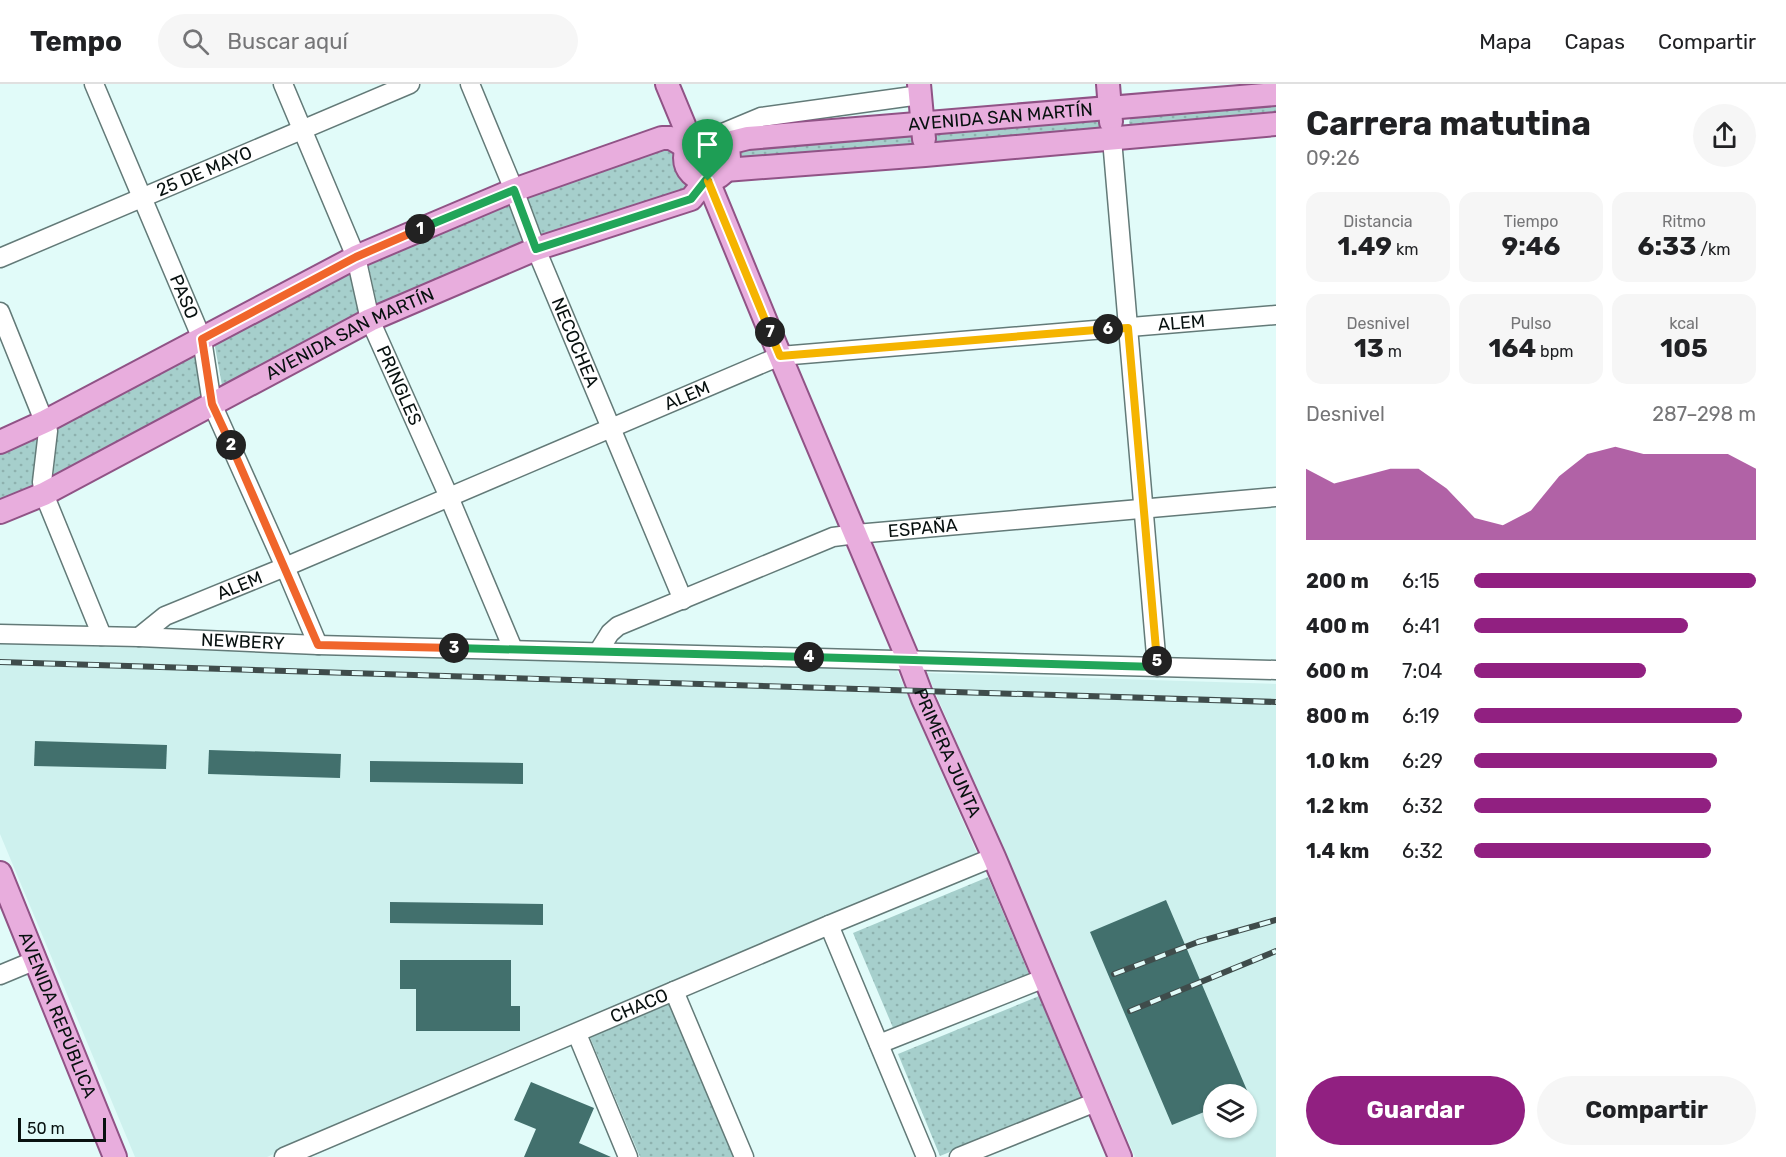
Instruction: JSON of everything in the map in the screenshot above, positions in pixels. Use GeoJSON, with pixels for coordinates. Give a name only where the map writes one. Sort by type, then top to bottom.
{"type":"FeatureCollection","features":[{"type":"Feature","properties":{"kind":"main road"},"geometry":{"type":"LineString","coordinates":[[667,84],[701,139]]}},
{"type":"Feature","properties":{"kind":"main road"},"geometry":{"type":"LineString","coordinates":[[1108,84],[1112,139]]}},
{"type":"Feature","properties":{"kind":"main road"},"geometry":{"type":"LineString","coordinates":[[920,90],[925,155]]}},
{"type":"Feature","properties":{"kind":"main road","name":"AVENIDA SAN MARTÍN"},"geometry":{"type":"LineString","coordinates":[[701,139],[748,138],[1276,94]]}},
{"type":"Feature","properties":{"kind":"main road","name":"AVENIDA SAN MARTÍN"},"geometry":{"type":"LineString","coordinates":[[0,512],[44,494],[370,320],[536,249],[691,199],[713,177],[925,155],[1276,124]]}},
{"type":"Feature","properties":{"kind":"main road"},"geometry":{"type":"LineString","coordinates":[[0,442],[45,421],[356,257],[514,190],[662,138],[701,139],[729,155],[729,161],[713,177],[695,177],[687,167],[685,154],[701,139]]}},
{"type":"Feature","properties":{"kind":"main road","name":"PRIMERA JUNTA"},"geometry":{"type":"LineString","coordinates":[[713,177],[780,356],[923,699],[994,857],[1120,1157]]}},
{"type":"Feature","properties":{"kind":"main road","name":"AVENIDA REPÚBLICA"},"geometry":{"type":"LineString","coordinates":[[0,873],[30,962],[112,1157]]}},
{"type":"Feature","properties":{"kind":"main road","name":"AVENIDA REPÚBLICA"},"geometry":{"type":"LineString","coordinates":[[0,909],[30,962]]}},
{"type":"Feature","properties":{"kind":"street","name":"PASO"},"geometry":{"type":"LineString","coordinates":[[94,84],[202,339],[212,404],[318,645]]}},
{"type":"Feature","properties":{"kind":"street","name":"PRINGLES"},"geometry":{"type":"LineString","coordinates":[[283,84],[356,257],[370,320],[449,497],[513,649]]}},
{"type":"Feature","properties":{"kind":"street","name":"25 DE MAYO"},"geometry":{"type":"LineString","coordinates":[[0,258],[410,84]]}},
{"type":"Feature","properties":{"kind":"street","name":"NECOCHEA"},"geometry":{"type":"LineString","coordinates":[[470,84],[536,249],[684,600]]}},
{"type":"Feature","properties":{"kind":"street"},"geometry":{"type":"LineString","coordinates":[[701,139],[761,117],[920,90]]}},
{"type":"Feature","properties":{"kind":"street"},"geometry":{"type":"LineString","coordinates":[[1112,139],[1157,667]]}},
{"type":"Feature","properties":{"kind":"street"},"geometry":{"type":"LineString","coordinates":[[0,312],[48,431],[42,482],[44,494],[102,636]]}},
{"type":"Feature","properties":{"kind":"street","name":"ALEM"},"geometry":{"type":"LineString","coordinates":[[139,637],[165,616],[780,356],[1276,315]]}},
{"type":"Feature","properties":{"kind":"street","name":"ESPAÑA"},"geometry":{"type":"LineString","coordinates":[[598,651],[610,633],[618,626],[832,537],[1276,497]]}},
{"type":"Feature","properties":{"kind":"street","name":"NEWBERY"},"geometry":{"type":"LineString","coordinates":[[0,634],[139,637],[318,645],[1276,670]]}},
{"type":"Feature","properties":{"kind":"street","name":"CHACO"},"geometry":{"type":"LineString","coordinates":[[291,1156],[829,925],[994,857]]}},
{"type":"Feature","properties":{"kind":"street"},"geometry":{"type":"LineString","coordinates":[[829,925],[926,1157]]}},
{"type":"Feature","properties":{"kind":"street"},"geometry":{"type":"LineString","coordinates":[[0,975],[30,962]]}},
{"type":"Feature","properties":{"kind":"street"},"geometry":{"type":"LineString","coordinates":[[879,1044],[1045,978]]}},
{"type":"Feature","properties":{"kind":"street"},"geometry":{"type":"LineString","coordinates":[[674,991],[744,1157]]}},
{"type":"Feature","properties":{"kind":"street"},"geometry":{"type":"LineString","coordinates":[[577,1034],[628,1157]]}},
{"type":"Feature","properties":{"kind":"street"},"geometry":{"type":"LineString","coordinates":[[959,1157],[1096,1102]]}},
{"type":"Feature","properties":{"kind":"shaded area"},"geometry":{"type":"Polygon","coordinates":[[[1276,102],[1276,114],[1130,126],[1129,122],[1131,117],[1276,102]]]}},
{"type":"Feature","properties":{"kind":"shaded area"},"geometry":{"type":"Polygon","coordinates":[[[1106,116],[1108,136],[928,151],[927,132],[1106,116]]]}},
{"type":"Feature","properties":{"kind":"shaded area"},"geometry":{"type":"Polygon","coordinates":[[[916,135],[917,149],[742,163],[741,149],[916,135]]]}},
{"type":"Feature","properties":{"kind":"shaded area"},"geometry":{"type":"Polygon","coordinates":[[[675,146],[690,192],[544,241],[527,196],[675,146]]]}},
{"type":"Feature","properties":{"kind":"shaded area"},"geometry":{"type":"Polygon","coordinates":[[[708,147],[716,150],[719,158],[716,166],[708,169],[700,166],[697,158],[700,150],[708,147]]]}},
{"type":"Feature","properties":{"kind":"shaded area"},"geometry":{"type":"Polygon","coordinates":[[[511,204],[525,247],[378,308],[367,259],[511,204]]]}},
{"type":"Feature","properties":{"kind":"shaded area"},"geometry":{"type":"Polygon","coordinates":[[[349,270],[360,316],[223,391],[214,341],[349,270]]]}},
{"type":"Feature","properties":{"kind":"shaded area"},"geometry":{"type":"Polygon","coordinates":[[[196,353],[205,403],[53,479],[59,421],[196,353]]]}},
{"type":"Feature","properties":{"kind":"shaded area"},"geometry":{"type":"Polygon","coordinates":[[[40,431],[32,492],[0,505],[0,448],[40,431]]]}},
{"type":"Feature","properties":{"kind":"shaded area"},"geometry":{"type":"Polygon","coordinates":[[[0,644],[896,668],[979,858],[569,1025],[267,1157],[135,1157],[0,834],[0,644]]]}},
{"type":"Feature","properties":{"kind":"shaded area"},"geometry":{"type":"Polygon","coordinates":[[[927,673],[1276,684],[1276,1157],[1135,1157],[927,673]]]}},
{"type":"Feature","properties":{"kind":"shaded area"},"geometry":{"type":"Polygon","coordinates":[[[988,877],[1029,974],[894,1030],[853,933],[988,877]]]}},
{"type":"Feature","properties":{"kind":"shaded area"},"geometry":{"type":"Polygon","coordinates":[[[1039,996],[1081,1098],[940,1156],[898,1054],[1039,996]]]}},
{"type":"Feature","properties":{"kind":"shaded area"},"geometry":{"type":"Polygon","coordinates":[[[669,1002],[734,1157],[640,1157],[589,1035],[669,1002]]]}},
{"type":"Feature","properties":{"kind":"building"},"geometry":{"type":"Polygon","coordinates":[[[35,741],[167,745],[166,769],[34,766],[35,741]]]}},
{"type":"Feature","properties":{"kind":"building"},"geometry":{"type":"Polygon","coordinates":[[[209,750],[341,754],[340,778],[208,774],[209,750]]]}},
{"type":"Feature","properties":{"kind":"building"},"geometry":{"type":"Polygon","coordinates":[[[370,761],[523,763],[523,784],[370,782],[370,761]]]}},
{"type":"Feature","properties":{"kind":"building"},"geometry":{"type":"Polygon","coordinates":[[[1166,900],[1244,1084],[1203,1084],[1203,1112],[1172,1125],[1090,932],[1166,900]]]}},
{"type":"Feature","properties":{"kind":"building"},"geometry":{"type":"Polygon","coordinates":[[[390,902],[543,904],[543,925],[390,923],[390,902]]]}},
{"type":"Feature","properties":{"kind":"building"},"geometry":{"type":"Polygon","coordinates":[[[400,960],[511,960],[511,1006],[520,1006],[520,1031],[416,1031],[416,989],[400,989],[400,960]]]}},
{"type":"Feature","properties":{"kind":"building"},"geometry":{"type":"Polygon","coordinates":[[[531,1082],[594,1108],[579,1143],[611,1157],[524,1157],[536,1129],[514,1120],[531,1082]]]}},
{"type":"Feature","properties":{"kind":"railway"},"geometry":{"type":"LineString","coordinates":[[0,662],[1276,702]]}},
{"type":"Feature","properties":{"kind":"railway"},"geometry":{"type":"LineString","coordinates":[[1114,974],[1198,942],[1276,920]]}},
{"type":"Feature","properties":{"kind":"railway"},"geometry":{"type":"LineString","coordinates":[[1130,1011],[1276,951]]}},
{"type":"Feature","properties":{"kind":"route"},"geometry":{"type":"LineString","coordinates":[[706,180],[708,181],[780,356],[1128,328],[1157,667],[318,645],[212,404],[202,339],[356,257],[514,190],[536,249],[691,199],[706,180]]}}]}
